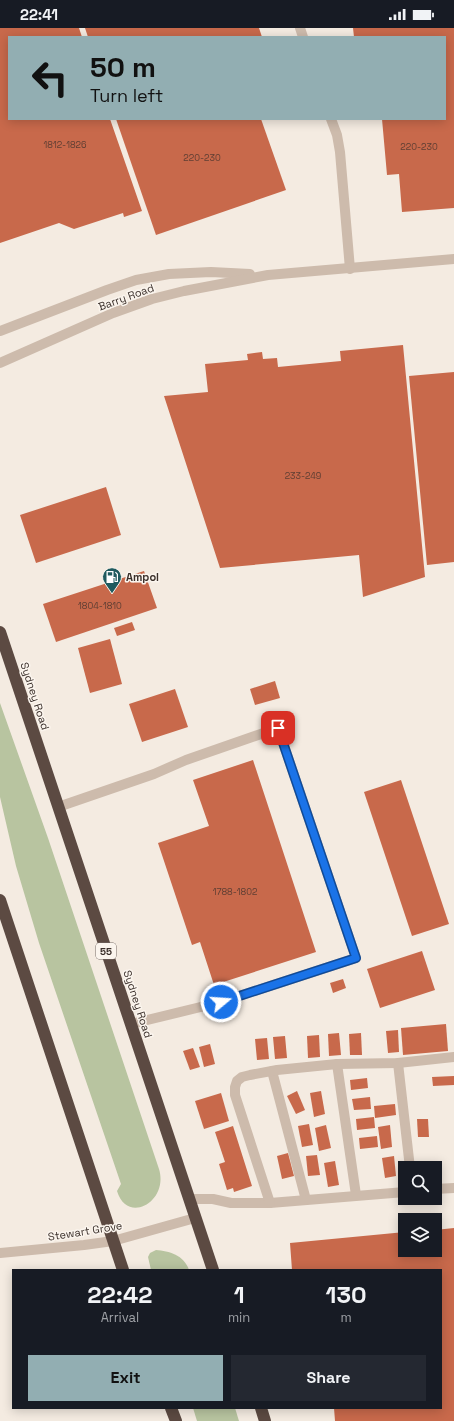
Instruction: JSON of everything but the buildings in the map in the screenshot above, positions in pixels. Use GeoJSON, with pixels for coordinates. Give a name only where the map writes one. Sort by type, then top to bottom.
{"type":"FeatureCollection","features":[{"type":"Feature","properties":{"kind":"highway","name":"Sydney Road"},"geometry":{"type":"LineString","coordinates":[[0,632],[213,1269]]}},
{"type":"Feature","properties":{"kind":"highway"},"geometry":{"type":"LineString","coordinates":[[0,900],[123,1269]]}},
{"type":"Feature","properties":{"kind":"highway"},"geometry":{"type":"LineString","coordinates":[[171,1409],[176,1421]]}},
{"type":"Feature","properties":{"kind":"highway"},"geometry":{"type":"LineString","coordinates":[[261,1409],[265,1421]]}},
{"type":"Feature","properties":{"kind":"street"},"geometry":{"type":"LineString","coordinates":[[331,120],[337,135],[340,152],[350,269]]}},
{"type":"Feature","properties":{"kind":"street","name":"Barry Road"},"geometry":{"type":"LineString","coordinates":[[0,363],[113,313],[152,299],[184,291],[268,275],[454,259]]}},
{"type":"Feature","properties":{"kind":"street","name":"Barry Road"},"geometry":{"type":"LineString","coordinates":[[0,331],[136,280],[168,274],[211,272],[268,275]]}},
{"type":"Feature","properties":{"kind":"street"},"geometry":{"type":"LineString","coordinates":[[58,807],[154,774],[186,760],[278,728],[356,958],[221,1002],[131,1024]]}},
{"type":"Feature","properties":{"kind":"street"},"geometry":{"type":"LineString","coordinates":[[270,1203],[235,1095],[237,1081],[242,1077],[272,1071],[337,1064],[398,1063],[454,1057]]}},
{"type":"Feature","properties":{"kind":"street"},"geometry":{"type":"LineString","coordinates":[[398,1063],[409,1161]]}},
{"type":"Feature","properties":{"kind":"street"},"geometry":{"type":"LineString","coordinates":[[337,1064],[356,1195]]}},
{"type":"Feature","properties":{"kind":"street"},"geometry":{"type":"LineString","coordinates":[[272,1071],[306,1200]]}},
{"type":"Feature","properties":{"kind":"street"},"geometry":{"type":"LineString","coordinates":[[442,1189],[454,1188]]}},
{"type":"Feature","properties":{"kind":"street"},"geometry":{"type":"LineString","coordinates":[[189,1199],[213,1199],[231,1203],[270,1203],[398,1192]]}},
{"type":"Feature","properties":{"kind":"street","name":"Stewart Grove"},"geometry":{"type":"LineString","coordinates":[[0,1253],[113,1241],[195,1218]]}},
{"type":"Feature","properties":{"kind":"green space"},"geometry":{"type":"Polygon","coordinates":[[[0,703],[48,838],[159,1169],[160,1181],[158,1191],[153,1199],[146,1205],[137,1208],[129,1207],[122,1201],[117,1191],[121,1184],[39,943],[16,866],[0,797],[0,703]]]}},
{"type":"Feature","properties":{"kind":"green space"},"geometry":{"type":"Polygon","coordinates":[[[156,1250],[166,1251],[176,1255],[184,1261],[189,1269],[151,1269],[148,1257],[150,1253],[156,1250]]]}},
{"type":"Feature","properties":{"kind":"green space"},"geometry":{"type":"Polygon","coordinates":[[[193,1409],[235,1409],[239,1421],[197,1421],[193,1409]]]}},
{"type":"Feature","properties":{"kind":"place","name":"Ampol"},"geometry":{"type":"Point","coordinates":[112,594]}},
{"type":"Feature","properties":{"kind":"route"},"geometry":{"type":"LineString","coordinates":[[221,1002],[356,958],[278,728]]}}]}
